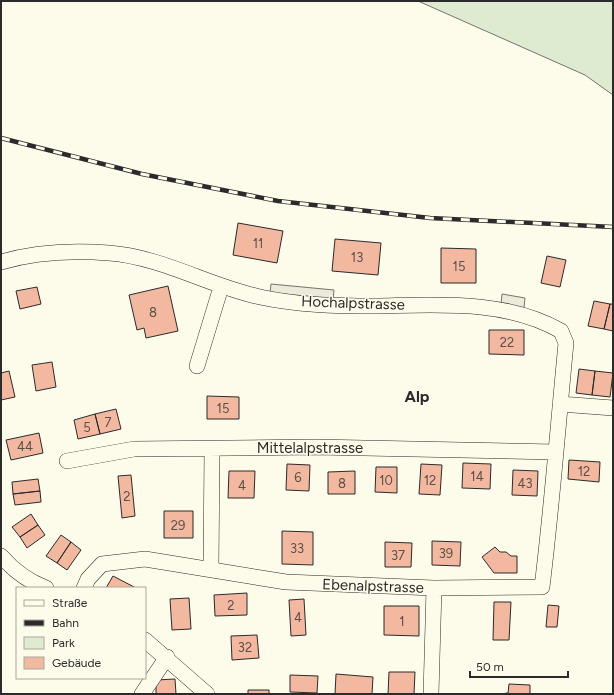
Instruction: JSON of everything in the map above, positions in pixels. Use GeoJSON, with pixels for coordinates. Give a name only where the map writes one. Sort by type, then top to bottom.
{"type":"FeatureCollection","features":[{"type":"Feature","properties":{"kind":"street","name":"Hochalpstrasse"},"geometry":{"type":"LineString","coordinates":[[1,262],[37,254],[85,252],[110,253],[164,266],[220,287],[261,297],[317,305],[446,304],[502,310],[541,320],[561,331],[566,343],[555,452]]}},
{"type":"Feature","properties":{"kind":"street"},"geometry":{"type":"LineString","coordinates":[[197,366],[220,287]]}},
{"type":"Feature","properties":{"kind":"street"},"geometry":{"type":"LineString","coordinates":[[560,404],[613,408]]}},
{"type":"Feature","properties":{"kind":"street","name":"Mittelalpstrasse"},"geometry":{"type":"LineString","coordinates":[[67,461],[134,449],[316,447],[555,452]]}},
{"type":"Feature","properties":{"kind":"street"},"geometry":{"type":"LineString","coordinates":[[211,569],[212,449]]}},
{"type":"Feature","properties":{"kind":"street","name":"Ebenalpstrasse"},"geometry":{"type":"LineString","coordinates":[[84,587],[88,579],[102,564],[145,559],[286,582],[434,588],[542,587],[553,503],[555,452]]}},
{"type":"Feature","properties":{"kind":"street"},"geometry":{"type":"LineString","coordinates":[[1,556],[13,570],[30,583],[43,587]]}},
{"type":"Feature","properties":{"kind":"street"},"geometry":{"type":"LineString","coordinates":[[430,694],[434,588]]}},
{"type":"Feature","properties":{"kind":"street"},"geometry":{"type":"LineString","coordinates":[[146,641],[167,657],[207,694]]}},
{"type":"Feature","properties":{"kind":"street"},"geometry":{"type":"LineString","coordinates":[[142,694],[167,657]]}},
{"type":"Feature","properties":{"kind":"green space"},"geometry":{"type":"Polygon","coordinates":[[[418,1],[613,1],[613,95],[585,75],[418,1]]]}},
{"type":"Feature","properties":{"kind":"shaded area"},"geometry":{"type":"Polygon","coordinates":[[[271,284],[334,290],[333,300],[270,293],[271,284]]]}},
{"type":"Feature","properties":{"kind":"shaded area"},"geometry":{"type":"Polygon","coordinates":[[[502,294],[525,298],[524,308],[501,305],[502,294]]]}},
{"type":"Feature","properties":{"kind":"building"},"geometry":{"type":"Polygon","coordinates":[[[238,223],[283,231],[277,263],[233,255],[238,223]]]}},
{"type":"Feature","properties":{"kind":"building"},"geometry":{"type":"Polygon","coordinates":[[[335,239],[381,243],[378,275],[332,271],[335,239]]]}},
{"type":"Feature","properties":{"kind":"building"},"geometry":{"type":"Polygon","coordinates":[[[441,248],[476,249],[476,283],[441,283],[441,248]]]}},
{"type":"Feature","properties":{"kind":"building"},"geometry":{"type":"Polygon","coordinates":[[[547,256],[566,260],[560,287],[541,283],[547,256]]]}},
{"type":"Feature","properties":{"kind":"building"},"geometry":{"type":"Polygon","coordinates":[[[168,286],[178,331],[146,338],[144,328],[137,330],[129,295],[168,286]]]}},
{"type":"Feature","properties":{"kind":"building"},"geometry":{"type":"Polygon","coordinates":[[[37,287],[41,304],[20,309],[16,291],[37,287]]]}},
{"type":"Feature","properties":{"kind":"building"},"geometry":{"type":"Polygon","coordinates":[[[594,301],[610,304],[604,329],[588,326],[594,301]]]}},
{"type":"Feature","properties":{"kind":"building"},"geometry":{"type":"Polygon","coordinates":[[[610,304],[613,304],[613,331],[604,329],[610,304]]]}},
{"type":"Feature","properties":{"kind":"building"},"geometry":{"type":"Polygon","coordinates":[[[489,330],[524,330],[524,355],[489,354],[489,330]]]}},
{"type":"Feature","properties":{"kind":"building"},"geometry":{"type":"Polygon","coordinates":[[[52,362],[56,387],[36,391],[32,365],[52,362]]]}},
{"type":"Feature","properties":{"kind":"building"},"geometry":{"type":"Polygon","coordinates":[[[579,369],[595,371],[592,395],[576,393],[579,369]]]}},
{"type":"Feature","properties":{"kind":"building"},"geometry":{"type":"Polygon","coordinates":[[[9,371],[15,397],[1,400],[1,373],[9,371]]]}},
{"type":"Feature","properties":{"kind":"building"},"geometry":{"type":"Polygon","coordinates":[[[595,371],[613,373],[610,397],[592,395],[595,371]]]}},
{"type":"Feature","properties":{"kind":"building"},"geometry":{"type":"Polygon","coordinates":[[[207,396],[239,397],[239,419],[207,419],[207,396]]]}},
{"type":"Feature","properties":{"kind":"building"},"geometry":{"type":"Polygon","coordinates":[[[116,409],[121,429],[100,434],[95,414],[116,409]]]}},
{"type":"Feature","properties":{"kind":"building"},"geometry":{"type":"Polygon","coordinates":[[[95,414],[100,434],[78,439],[74,420],[95,414]]]}},
{"type":"Feature","properties":{"kind":"building"},"geometry":{"type":"Polygon","coordinates":[[[39,433],[43,453],[11,460],[6,440],[39,433]]]}},
{"type":"Feature","properties":{"kind":"building"},"geometry":{"type":"Polygon","coordinates":[[[569,460],[600,462],[599,482],[568,479],[569,460]]]}},
{"type":"Feature","properties":{"kind":"building"},"geometry":{"type":"Polygon","coordinates":[[[463,463],[491,464],[490,489],[462,488],[463,463]]]}},
{"type":"Feature","properties":{"kind":"building"},"geometry":{"type":"Polygon","coordinates":[[[287,464],[310,465],[309,491],[286,490],[287,464]]]}},
{"type":"Feature","properties":{"kind":"building"},"geometry":{"type":"Polygon","coordinates":[[[421,464],[442,465],[440,495],[419,494],[421,464]]]}},
{"type":"Feature","properties":{"kind":"building"},"geometry":{"type":"Polygon","coordinates":[[[376,467],[397,467],[397,493],[375,492],[376,467]]]}},
{"type":"Feature","properties":{"kind":"building"},"geometry":{"type":"Polygon","coordinates":[[[513,470],[538,471],[537,496],[512,495],[513,470]]]}},
{"type":"Feature","properties":{"kind":"building"},"geometry":{"type":"Polygon","coordinates":[[[229,471],[255,471],[254,498],[228,498],[229,471]]]}},
{"type":"Feature","properties":{"kind":"building"},"geometry":{"type":"Polygon","coordinates":[[[355,471],[355,494],[328,494],[328,472],[355,471]]]}},
{"type":"Feature","properties":{"kind":"building"},"geometry":{"type":"Polygon","coordinates":[[[131,475],[135,516],[122,518],[118,476],[131,475]]]}},
{"type":"Feature","properties":{"kind":"building"},"geometry":{"type":"Polygon","coordinates":[[[38,479],[40,491],[13,494],[12,482],[38,479]]]}},
{"type":"Feature","properties":{"kind":"building"},"geometry":{"type":"Polygon","coordinates":[[[40,491],[41,502],[15,505],[13,494],[40,491]]]}},
{"type":"Feature","properties":{"kind":"building"},"geometry":{"type":"Polygon","coordinates":[[[164,511],[193,511],[193,538],[164,538],[164,511]]]}},
{"type":"Feature","properties":{"kind":"building"},"geometry":{"type":"Polygon","coordinates":[[[31,514],[38,525],[20,537],[12,527],[31,514]]]}},
{"type":"Feature","properties":{"kind":"building"},"geometry":{"type":"Polygon","coordinates":[[[38,525],[45,535],[27,548],[20,537],[38,525]]]}},
{"type":"Feature","properties":{"kind":"building"},"geometry":{"type":"Polygon","coordinates":[[[282,531],[313,532],[313,565],[282,564],[282,531]]]}},
{"type":"Feature","properties":{"kind":"building"},"geometry":{"type":"Polygon","coordinates":[[[61,535],[71,542],[57,563],[46,556],[61,535]]]}},
{"type":"Feature","properties":{"kind":"building"},"geometry":{"type":"Polygon","coordinates":[[[432,541],[461,542],[460,566],[432,565],[432,541]]]}},
{"type":"Feature","properties":{"kind":"building"},"geometry":{"type":"Polygon","coordinates":[[[71,542],[81,550],[67,570],[57,563],[71,542]]]}},
{"type":"Feature","properties":{"kind":"building"},"geometry":{"type":"Polygon","coordinates":[[[385,542],[412,543],[411,567],[385,567],[385,542]]]}},
{"type":"Feature","properties":{"kind":"building"},"geometry":{"type":"Polygon","coordinates":[[[495,547],[500,552],[506,552],[511,556],[517,556],[517,573],[494,573],[482,557],[495,547]]]}},
{"type":"Feature","properties":{"kind":"building"},"geometry":{"type":"Polygon","coordinates":[[[113,576],[134,587],[107,587],[113,576]]]}},
{"type":"Feature","properties":{"kind":"building"},"geometry":{"type":"Polygon","coordinates":[[[247,593],[247,615],[215,616],[214,595],[247,593]]]}},
{"type":"Feature","properties":{"kind":"building"},"geometry":{"type":"Polygon","coordinates":[[[189,598],[191,629],[172,630],[170,599],[189,598]]]}},
{"type":"Feature","properties":{"kind":"building"},"geometry":{"type":"Polygon","coordinates":[[[304,599],[306,635],[291,636],[289,600],[304,599]]]}},
{"type":"Feature","properties":{"kind":"building"},"geometry":{"type":"Polygon","coordinates":[[[494,602],[511,602],[509,640],[493,640],[494,602]]]}},
{"type":"Feature","properties":{"kind":"building"},"geometry":{"type":"Polygon","coordinates":[[[548,605],[559,606],[557,627],[546,627],[548,605]]]}},
{"type":"Feature","properties":{"kind":"building"},"geometry":{"type":"Polygon","coordinates":[[[384,606],[419,606],[419,636],[384,635],[384,606]]]}},
{"type":"Feature","properties":{"kind":"building"},"geometry":{"type":"Polygon","coordinates":[[[257,635],[259,658],[232,660],[231,636],[257,635]]]}},
{"type":"Feature","properties":{"kind":"building"},"geometry":{"type":"Polygon","coordinates":[[[389,672],[415,672],[414,694],[388,694],[389,672]]]}},
{"type":"Feature","properties":{"kind":"building"},"geometry":{"type":"Polygon","coordinates":[[[336,674],[373,677],[372,694],[335,694],[336,674]]]}},
{"type":"Feature","properties":{"kind":"building"},"geometry":{"type":"Polygon","coordinates":[[[290,675],[318,676],[317,693],[290,692],[290,675]]]}},
{"type":"Feature","properties":{"kind":"building"},"geometry":{"type":"Polygon","coordinates":[[[175,679],[176,694],[156,694],[156,680],[175,679]]]}},
{"type":"Feature","properties":{"kind":"building"},"geometry":{"type":"Polygon","coordinates":[[[509,684],[530,685],[530,694],[500,694],[508,693],[509,684]]]}},
{"type":"Feature","properties":{"kind":"building"},"geometry":{"type":"Polygon","coordinates":[[[248,690],[269,690],[269,694],[248,694],[248,690]]]}},
{"type":"Feature","properties":{"kind":"railway"},"geometry":{"type":"LineString","coordinates":[[1,138],[142,174],[278,201],[430,218],[613,227]]}},
{"type":"Feature","properties":{"kind":"district","name":"Alp"},"geometry":{"type":"Point","coordinates":[417,396]}}]}
